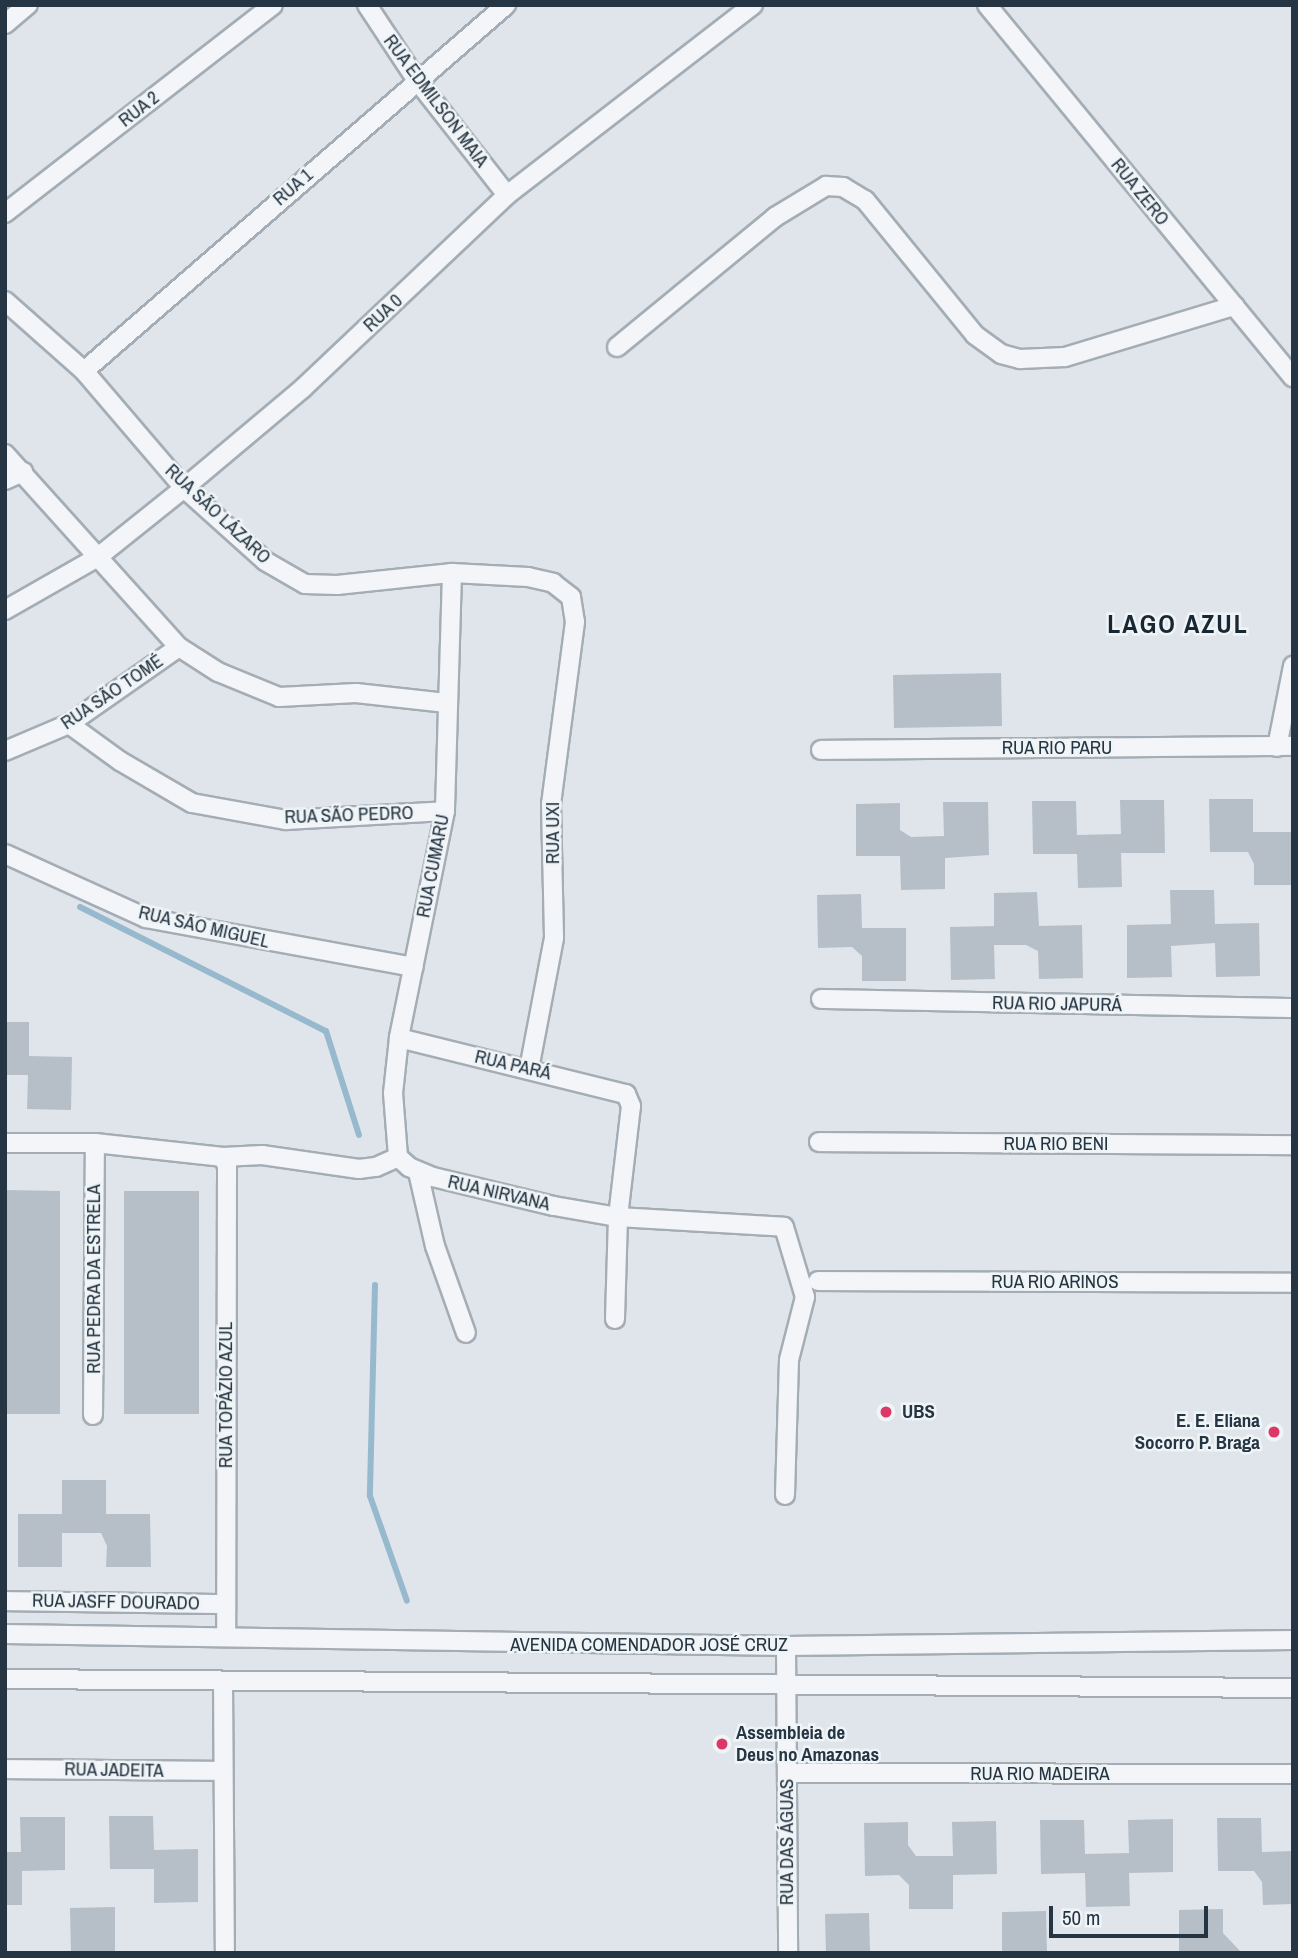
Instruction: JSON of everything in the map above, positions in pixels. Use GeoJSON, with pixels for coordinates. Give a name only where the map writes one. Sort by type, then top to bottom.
{"type":"FeatureCollection","features":[{"type":"Feature","properties":{"kind":"street"},"geometry":{"type":"LineString","coordinates":[[5,24],[28,5]]}},
{"type":"Feature","properties":{"kind":"street","name":"RUA 2"},"geometry":{"type":"LineString","coordinates":[[5,213],[273,5]]}},
{"type":"Feature","properties":{"kind":"street","name":"RUA EDMILSON MAIA"},"geometry":{"type":"LineString","coordinates":[[367,5],[416,79],[507,195]]}},
{"type":"Feature","properties":{"kind":"street","name":"RUA 1"},"geometry":{"type":"LineString","coordinates":[[84,371],[416,79],[506,5]]}},
{"type":"Feature","properties":{"kind":"street","name":"RUA 0"},"geometry":{"type":"LineString","coordinates":[[5,610],[98,557],[184,488],[303,388],[507,195],[753,5]]}},
{"type":"Feature","properties":{"kind":"street","name":"RUA ZERO"},"geometry":{"type":"LineString","coordinates":[[987,5],[1293,378]]}},
{"type":"Feature","properties":{"kind":"street"},"geometry":{"type":"LineString","coordinates":[[617,347],[775,217],[826,186],[843,187],[865,200],[975,335],[1001,354],[1020,359],[1065,357],[1234,306]]}},
{"type":"Feature","properties":{"kind":"street","name":"RUA SÃO LÁZARO"},"geometry":{"type":"LineString","coordinates":[[5,301],[84,371],[184,488],[265,561],[305,584],[337,585],[452,573],[528,577],[553,583],[571,597]]}},
{"type":"Feature","properties":{"kind":"street"},"geometry":{"type":"LineString","coordinates":[[5,454],[179,647],[251,689],[279,697],[356,693],[446,703]]}},
{"type":"Feature","properties":{"kind":"street"},"geometry":{"type":"LineString","coordinates":[[5,480],[23,472]]}},
{"type":"Feature","properties":{"kind":"street","name":"RUA CUMARU"},"geometry":{"type":"LineString","coordinates":[[398,1157],[393,1093],[399,1038],[444,811],[452,573]]}},
{"type":"Feature","properties":{"kind":"street","name":"RUA UXI"},"geometry":{"type":"LineString","coordinates":[[529,1069],[554,938],[551,803],[575,622],[571,597]]}},
{"type":"Feature","properties":{"kind":"street","name":"RUA SÃO TOMÉ"},"geometry":{"type":"LineString","coordinates":[[5,751],[69,724],[179,647]]}},
{"type":"Feature","properties":{"kind":"street"},"geometry":{"type":"LineString","coordinates":[[1285,746],[1293,666]]}},
{"type":"Feature","properties":{"kind":"street","name":"RUA SÃO PEDRO"},"geometry":{"type":"LineString","coordinates":[[69,724],[120,761],[192,803],[286,820],[444,811]]}},
{"type":"Feature","properties":{"kind":"street","name":"RUA RIO PARU"},"geometry":{"type":"LineString","coordinates":[[821,750],[1285,746]]}},
{"type":"Feature","properties":{"kind":"street","name":"RUA SÃO MIGUEL"},"geometry":{"type":"LineString","coordinates":[[5,854],[146,918],[414,967]]}},
{"type":"Feature","properties":{"kind":"street","name":"RUA RIO JAPURÁ"},"geometry":{"type":"LineString","coordinates":[[821,999],[1293,1008]]}},
{"type":"Feature","properties":{"kind":"street","name":"RUA PARÁ"},"geometry":{"type":"LineString","coordinates":[[399,1038],[626,1094],[631,1106],[618,1217]]}},
{"type":"Feature","properties":{"kind":"street","name":"RUA RIO BENI"},"geometry":{"type":"LineString","coordinates":[[819,1142],[1293,1145]]}},
{"type":"Feature","properties":{"kind":"street"},"geometry":{"type":"LineString","coordinates":[[5,1143],[95,1143],[223,1157],[262,1155],[359,1169],[376,1167],[398,1157]]}},
{"type":"Feature","properties":{"kind":"street","name":"RUA PEDRA DA ESTRELA"},"geometry":{"type":"LineString","coordinates":[[93,1415],[95,1143]]}},
{"type":"Feature","properties":{"kind":"street","name":"RUA TOPÁZIO AZUL"},"geometry":{"type":"LineString","coordinates":[[223,1157],[227,1166],[226,1634]]}},
{"type":"Feature","properties":{"kind":"street","name":"RUA NIRVANA"},"geometry":{"type":"LineString","coordinates":[[398,1157],[418,1172],[467,1187],[618,1217],[784,1227],[805,1297],[789,1360],[785,1495]]}},
{"type":"Feature","properties":{"kind":"street"},"geometry":{"type":"LineString","coordinates":[[418,1172],[435,1246],[466,1332]]}},
{"type":"Feature","properties":{"kind":"street"},"geometry":{"type":"LineString","coordinates":[[615,1319],[618,1217]]}},
{"type":"Feature","properties":{"kind":"street","name":"RUA RIO ARINOS"},"geometry":{"type":"LineString","coordinates":[[818,1281],[1293,1283]]}},
{"type":"Feature","properties":{"kind":"street","name":"RUA JASFF DOURADO"},"geometry":{"type":"LineString","coordinates":[[5,1601],[226,1604]]}},
{"type":"Feature","properties":{"kind":"street","name":"AVENIDA COMENDADOR JOSÉ CRUZ"},"geometry":{"type":"LineString","coordinates":[[5,1634],[226,1634],[446,1644],[786,1646],[1293,1640]]}},
{"type":"Feature","properties":{"kind":"street","name":"RUA DAS ÁGUAS"},"geometry":{"type":"LineString","coordinates":[[786,1646],[788,1953]]}},
{"type":"Feature","properties":{"kind":"street","name":"AVENIDA COMENDADOR JOSÉ CRUZ"},"geometry":{"type":"LineString","coordinates":[[5,1679],[787,1688],[1293,1688]]}},
{"type":"Feature","properties":{"kind":"street"},"geometry":{"type":"LineString","coordinates":[[223,1681],[225,1953]]}},
{"type":"Feature","properties":{"kind":"street","name":"RUA JADEITA"},"geometry":{"type":"LineString","coordinates":[[5,1769],[222,1771]]}},
{"type":"Feature","properties":{"kind":"street","name":"RUA RIO MADEIRA"},"geometry":{"type":"LineString","coordinates":[[787,1773],[1293,1774]]}},
{"type":"Feature","properties":{"kind":"building"},"geometry":{"type":"Polygon","coordinates":[[[1001,673],[1002,726],[894,728],[893,675],[1001,673]]]}},
{"type":"Feature","properties":{"kind":"building"},"geometry":{"type":"Polygon","coordinates":[[[1209,799],[1253,799],[1253,832],[1293,832],[1293,885],[1254,885],[1254,864],[1248,852],[1210,852],[1209,799]]]}},
{"type":"Feature","properties":{"kind":"building"},"geometry":{"type":"Polygon","coordinates":[[[1120,800],[1164,800],[1165,853],[1121,853],[1122,887],[1078,888],[1077,854],[1033,854],[1032,801],[1076,801],[1077,835],[1121,834],[1120,800]]]}},
{"type":"Feature","properties":{"kind":"building"},"geometry":{"type":"Polygon","coordinates":[[[943,802],[988,802],[989,855],[945,858],[945,889],[901,890],[900,856],[856,856],[856,804],[900,803],[900,830],[911,837],[944,836],[943,802]]]}},
{"type":"Feature","properties":{"kind":"building"},"geometry":{"type":"Polygon","coordinates":[[[1170,890],[1214,890],[1215,924],[1259,923],[1260,976],[1216,977],[1215,943],[1171,946],[1172,977],[1127,978],[1127,925],[1171,924],[1170,890]]]}},
{"type":"Feature","properties":{"kind":"building"},"geometry":{"type":"Polygon","coordinates":[[[1037,892],[1039,926],[1082,925],[1083,978],[1039,979],[1038,951],[1026,945],[994,945],[995,979],[951,980],[950,927],[994,926],[994,893],[1037,892]]]}},
{"type":"Feature","properties":{"kind":"building"},"geometry":{"type":"Polygon","coordinates":[[[861,894],[862,928],[906,928],[906,981],[862,981],[862,956],[852,947],[818,948],[817,895],[861,894]]]}},
{"type":"Feature","properties":{"kind":"building"},"geometry":{"type":"Polygon","coordinates":[[[5,1022],[29,1022],[29,1056],[72,1057],[71,1110],[27,1109],[28,1075],[5,1075],[5,1022]]]}},
{"type":"Feature","properties":{"kind":"building"},"geometry":{"type":"Polygon","coordinates":[[[5,1190],[60,1191],[60,1414],[5,1414],[5,1190]]]}},
{"type":"Feature","properties":{"kind":"building"},"geometry":{"type":"Polygon","coordinates":[[[124,1191],[199,1191],[199,1414],[124,1414],[124,1191]]]}},
{"type":"Feature","properties":{"kind":"building"},"geometry":{"type":"Polygon","coordinates":[[[62,1480],[106,1480],[106,1514],[150,1514],[151,1567],[106,1567],[107,1546],[101,1533],[62,1533],[62,1567],[18,1567],[18,1514],[62,1514],[62,1480]]]}},
{"type":"Feature","properties":{"kind":"building"},"geometry":{"type":"Polygon","coordinates":[[[109,1816],[153,1816],[154,1850],[198,1849],[198,1902],[154,1903],[154,1869],[110,1869],[109,1816]]]}},
{"type":"Feature","properties":{"kind":"building"},"geometry":{"type":"Polygon","coordinates":[[[20,1817],[65,1817],[65,1870],[22,1871],[22,1905],[5,1905],[5,1852],[21,1852],[20,1817]]]}},
{"type":"Feature","properties":{"kind":"building"},"geometry":{"type":"Polygon","coordinates":[[[1217,1818],[1261,1818],[1262,1852],[1293,1851],[1293,1904],[1263,1905],[1262,1882],[1254,1871],[1218,1871],[1217,1818]]]}},
{"type":"Feature","properties":{"kind":"building"},"geometry":{"type":"Polygon","coordinates":[[[1173,1819],[1173,1872],[1129,1873],[1130,1906],[1086,1907],[1085,1873],[1041,1874],[1040,1820],[1084,1820],[1085,1854],[1129,1853],[1128,1820],[1173,1819]]]}},
{"type":"Feature","properties":{"kind":"building"},"geometry":{"type":"Polygon","coordinates":[[[996,1821],[997,1874],[953,1875],[953,1909],[909,1909],[909,1885],[899,1875],[865,1876],[864,1823],[908,1822],[908,1845],[916,1856],[953,1856],[952,1822],[996,1821]]]}},
{"type":"Feature","properties":{"kind":"building"},"geometry":{"type":"Polygon","coordinates":[[[115,1907],[115,1953],[71,1953],[70,1908],[115,1907]]]}},
{"type":"Feature","properties":{"kind":"building"},"geometry":{"type":"Polygon","coordinates":[[[1223,1909],[1223,1933],[1242,1953],[1179,1953],[1179,1910],[1223,1909]]]}},
{"type":"Feature","properties":{"kind":"building"},"geometry":{"type":"Polygon","coordinates":[[[1046,1911],[1047,1953],[1002,1953],[1002,1912],[1046,1911]]]}},
{"type":"Feature","properties":{"kind":"building"},"geometry":{"type":"Polygon","coordinates":[[[869,1913],[870,1953],[826,1953],[825,1914],[869,1913]]]}},
{"type":"Feature","properties":{"kind":"waterway"},"geometry":{"type":"LineString","coordinates":[[80,907],[326,1031],[359,1135]]}},
{"type":"Feature","properties":{"kind":"waterway"},"geometry":{"type":"LineString","coordinates":[[375,1285],[370,1496],[407,1601]]}},
{"type":"Feature","properties":{"kind":"place","name":"UBS"},"geometry":{"type":"Point","coordinates":[886,1412]}},
{"type":"Feature","properties":{"kind":"place","name":"E. E. Eliana Socorro P. Braga"},"geometry":{"type":"Point","coordinates":[1274,1432]}},
{"type":"Feature","properties":{"kind":"place","name":"Assembleia de Deus no Amazonas"},"geometry":{"type":"Point","coordinates":[722,1744]}},
{"type":"Feature","properties":{"kind":"district","name":"LAGO AZUL"},"geometry":{"type":"Point","coordinates":[1178,624]}}]}
